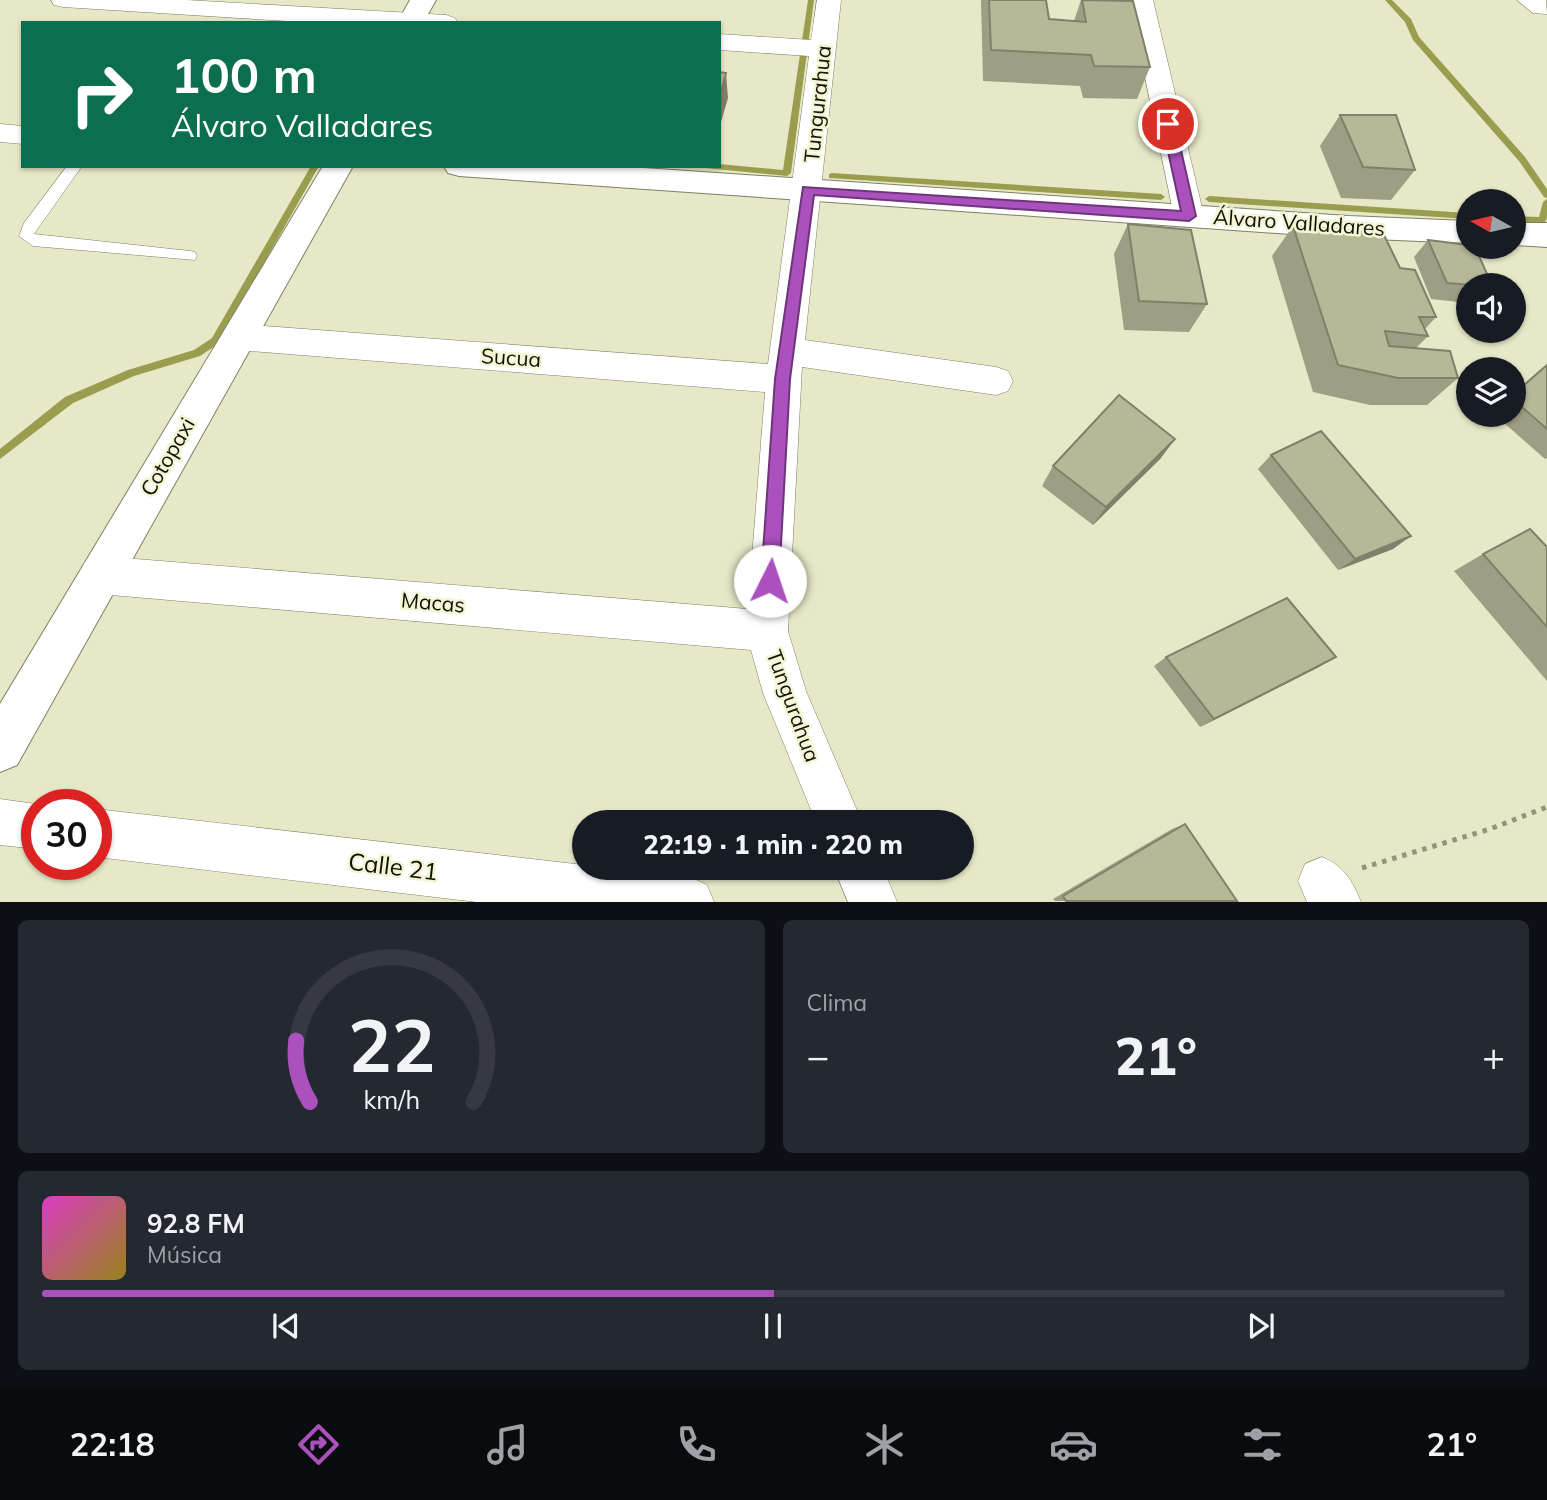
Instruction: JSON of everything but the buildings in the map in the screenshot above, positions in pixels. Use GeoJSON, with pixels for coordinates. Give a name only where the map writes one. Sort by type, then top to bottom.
{"type":"FeatureCollection","features":[{"type":"Feature","properties":{"kind":"street"},"geometry":{"type":"LineString","coordinates":[[63,0],[414,14],[439,21]]}},
{"type":"Feature","properties":{"kind":"street","name":"Tungurahua"},"geometry":{"type":"LineString","coordinates":[[829,0],[785,365],[767,631],[785,693],[834,810]]}},
{"type":"Feature","properties":{"kind":"street"},"geometry":{"type":"LineString","coordinates":[[1141,0],[1189,216]]}},
{"type":"Feature","properties":{"kind":"street"},"geometry":{"type":"LineString","coordinates":[[721,42],[822,49]]}},
{"type":"Feature","properties":{"kind":"street"},"geometry":{"type":"LineString","coordinates":[[0,133],[21,135]]}},
{"type":"Feature","properties":{"kind":"street","name":"Cotopaxi"},"geometry":{"type":"LineString","coordinates":[[0,748],[337,168]]}},
{"type":"Feature","properties":{"kind":"street","name":"Álvaro Valladares"},"geometry":{"type":"LineString","coordinates":[[488,168],[1189,216],[1456,231]]}},
{"type":"Feature","properties":{"kind":"street"},"geometry":{"type":"LineString","coordinates":[[1526,234],[1547,235]]}},
{"type":"Feature","properties":{"kind":"street","name":"Sucua"},"geometry":{"type":"LineString","coordinates":[[238,337],[785,365],[996,381]]}},
{"type":"Feature","properties":{"kind":"street","name":"Macas"},"geometry":{"type":"LineString","coordinates":[[99,575],[767,631]]}},
{"type":"Feature","properties":{"kind":"street"},"geometry":{"type":"LineString","coordinates":[[0,822],[21,824]]}},
{"type":"Feature","properties":{"kind":"street","name":"Calle 21"},"geometry":{"type":"LineString","coordinates":[[112,835],[691,901]]}},
{"type":"Feature","properties":{"kind":"street"},"geometry":{"type":"LineString","coordinates":[[864,880],[873,901]]}},
{"type":"Feature","properties":{"kind":"lane"},"geometry":{"type":"LineString","coordinates":[[74,168],[29,228],[26,236],[33,241],[190,256]]}},
{"type":"Feature","properties":{"kind":"path"},"geometry":{"type":"LineString","coordinates":[[1330,891],[1547,807]]}},
{"type":"Feature","properties":{"kind":"waterway"},"geometry":{"type":"LineString","coordinates":[[721,167],[787,173],[811,0]]}},
{"type":"Feature","properties":{"kind":"waterway"},"geometry":{"type":"LineString","coordinates":[[1388,0],[1408,21],[1416,38],[1522,159],[1547,195]]}},
{"type":"Feature","properties":{"kind":"waterway"},"geometry":{"type":"LineString","coordinates":[[0,455],[69,400],[131,373],[197,353],[215,341],[314,168]]}},
{"type":"Feature","properties":{"kind":"waterway"},"geometry":{"type":"LineString","coordinates":[[832,176],[1161,197]]}},
{"type":"Feature","properties":{"kind":"waterway"},"geometry":{"type":"LineString","coordinates":[[1209,199],[1456,215]]}},
{"type":"Feature","properties":{"kind":"waterway"},"geometry":{"type":"LineString","coordinates":[[1526,219],[1542,220],[1547,202]]}},
{"type":"Feature","properties":{"kind":"route"},"geometry":{"type":"LineString","coordinates":[[770,581],[783,379],[808,190],[1189,216],[1168,124]]}}]}
